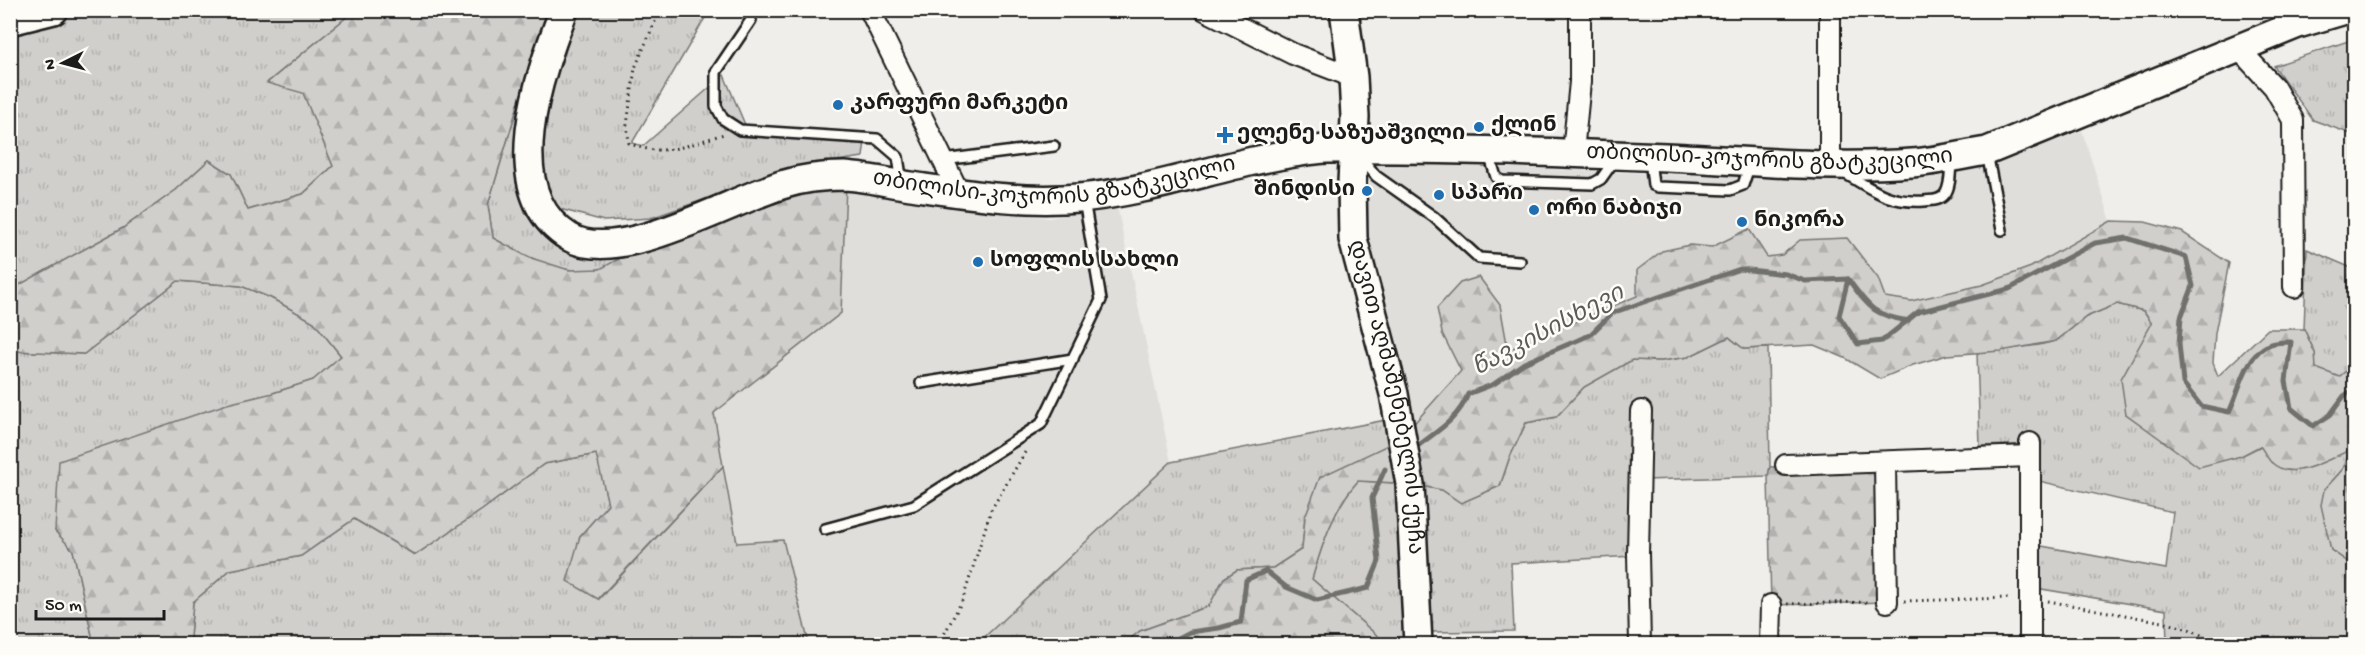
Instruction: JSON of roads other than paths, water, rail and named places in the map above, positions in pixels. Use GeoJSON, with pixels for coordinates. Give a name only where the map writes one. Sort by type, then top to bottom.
{"type":"FeatureCollection","features":[{"type":"Feature","properties":{"kind":"main road"},"geometry":{"type":"LineString","coordinates":[[10,21],[54,10]]}},
{"type":"Feature","properties":{"kind":"main road","name":"თბილისი-კოჯორის გზატკეცილი"},"geometry":{"type":"LineString","coordinates":[[564,10],[547,56],[533,111],[529,162],[536,201],[546,217],[574,240],[592,245],[627,242],[671,229],[787,183],[818,177],[846,176],[1010,199],[1084,198],[1144,187],[1287,154],[1322,149],[1487,149],[1830,165],[1912,163],[1952,158],[1987,151],[2298,24],[2344,10]]}},
{"type":"Feature","properties":{"kind":"main road","name":"დავით აღმაშენებელის ქუჩა"},"geometry":{"type":"LineString","coordinates":[[1344,10],[1353,77],[1353,239],[1394,394],[1410,484],[1418,645]]}},
{"type":"Feature","properties":{"kind":"street"},"geometry":{"type":"LineString","coordinates":[[870,10],[959,193]]}},
{"type":"Feature","properties":{"kind":"street"},"geometry":{"type":"LineString","coordinates":[[1205,10],[1293,54],[1353,77]]}},
{"type":"Feature","properties":{"kind":"street"},"geometry":{"type":"LineString","coordinates":[[1573,153],[1580,82],[1580,10]]}},
{"type":"Feature","properties":{"kind":"street"},"geometry":{"type":"LineString","coordinates":[[1830,10],[1830,165]]}},
{"type":"Feature","properties":{"kind":"street"},"geometry":{"type":"LineString","coordinates":[[2238,48],[2274,87],[2293,120],[2294,287]]}},
{"type":"Feature","properties":{"kind":"street"},"geometry":{"type":"LineString","coordinates":[[1640,645],[1638,554],[1641,411]]}},
{"type":"Feature","properties":{"kind":"street"},"geometry":{"type":"LineString","coordinates":[[1786,465],[1885,462],[2030,449],[2030,645]]}},
{"type":"Feature","properties":{"kind":"street"},"geometry":{"type":"LineString","coordinates":[[1885,462],[1887,602]]}},
{"type":"Feature","properties":{"kind":"street"},"geometry":{"type":"LineString","coordinates":[[1770,645],[1771,605]]}},
{"type":"Feature","properties":{"kind":"lane"},"geometry":{"type":"LineString","coordinates":[[751,20],[716,72],[716,106],[723,119],[740,130],[877,140],[898,157],[903,185]]}},
{"type":"Feature","properties":{"kind":"lane"},"geometry":{"type":"LineString","coordinates":[[943,160],[1054,147]]}},
{"type":"Feature","properties":{"kind":"lane"},"geometry":{"type":"LineString","coordinates":[[1354,149],[1376,176],[1434,217],[1479,258],[1521,261]]}},
{"type":"Feature","properties":{"kind":"lane"},"geometry":{"type":"LineString","coordinates":[[1487,149],[1496,177],[1502,182],[1592,184],[1601,178],[1619,155]]}},
{"type":"Feature","properties":{"kind":"lane"},"geometry":{"type":"LineString","coordinates":[[1987,151],[2002,230]]}},
{"type":"Feature","properties":{"kind":"lane"},"geometry":{"type":"LineString","coordinates":[[1830,165],[1889,198],[1906,202],[1937,200],[1945,194],[1952,158]]}},
{"type":"Feature","properties":{"kind":"lane"},"geometry":{"type":"LineString","coordinates":[[825,529],[914,505],[1041,424],[1101,300],[1084,198]]}},
{"type":"Feature","properties":{"kind":"lane"},"geometry":{"type":"LineString","coordinates":[[921,383],[1073,359]]}},
{"type":"Feature","properties":{"kind":"waterway","name":"წავკისისხევი"},"geometry":{"type":"LineString","coordinates":[[1419,445],[1454,417],[1468,394],[1494,384],[1524,363],[1590,335],[1612,313],[1740,269],[1786,274],[1805,281],[1848,279],[1839,316],[1858,344],[1882,341],[1918,312],[2009,289],[2095,243],[2127,238],[2186,257],[2193,286],[2181,317],[2179,344],[2183,383],[2201,406],[2229,412],[2244,374],[2255,355],[2278,342],[2291,342],[2286,381],[2291,408],[2313,426],[2330,415],[2344,396],[2354,389]]}},
{"type":"Feature","properties":{"kind":"waterway"},"geometry":{"type":"LineString","coordinates":[[1848,279],[1872,308],[1886,316],[1908,321]]}},
{"type":"Feature","properties":{"kind":"waterway","name":"წავკისისხევი"},"geometry":{"type":"LineString","coordinates":[[1167,644],[1190,632],[1241,622],[1246,580],[1266,571],[1286,587],[1317,600],[1368,588],[1379,561],[1372,498],[1385,469]]}},
{"type":"Feature","properties":{"kind":"place","name":"კარფური მარკეტი"},"geometry":{"type":"Point","coordinates":[838,105]}},
{"type":"Feature","properties":{"kind":"place","name":"ქლინ"},"geometry":{"type":"Point","coordinates":[1479,127]}},
{"type":"Feature","properties":{"kind":"place","name":"ელენე საზუაშვილი"},"geometry":{"type":"Point","coordinates":[1225,135]}},
{"type":"Feature","properties":{"kind":"place","name":"შინდისი"},"geometry":{"type":"Point","coordinates":[1367,191]}},
{"type":"Feature","properties":{"kind":"place","name":"სპარი"},"geometry":{"type":"Point","coordinates":[1439,195]}},
{"type":"Feature","properties":{"kind":"place","name":"ორი ნაბიჯი"},"geometry":{"type":"Point","coordinates":[1534,210]}},
{"type":"Feature","properties":{"kind":"place","name":"ნიკორა"},"geometry":{"type":"Point","coordinates":[1742,222]}},
{"type":"Feature","properties":{"kind":"place","name":"სოფლის სახლი"},"geometry":{"type":"Point","coordinates":[978,262]}}]}
